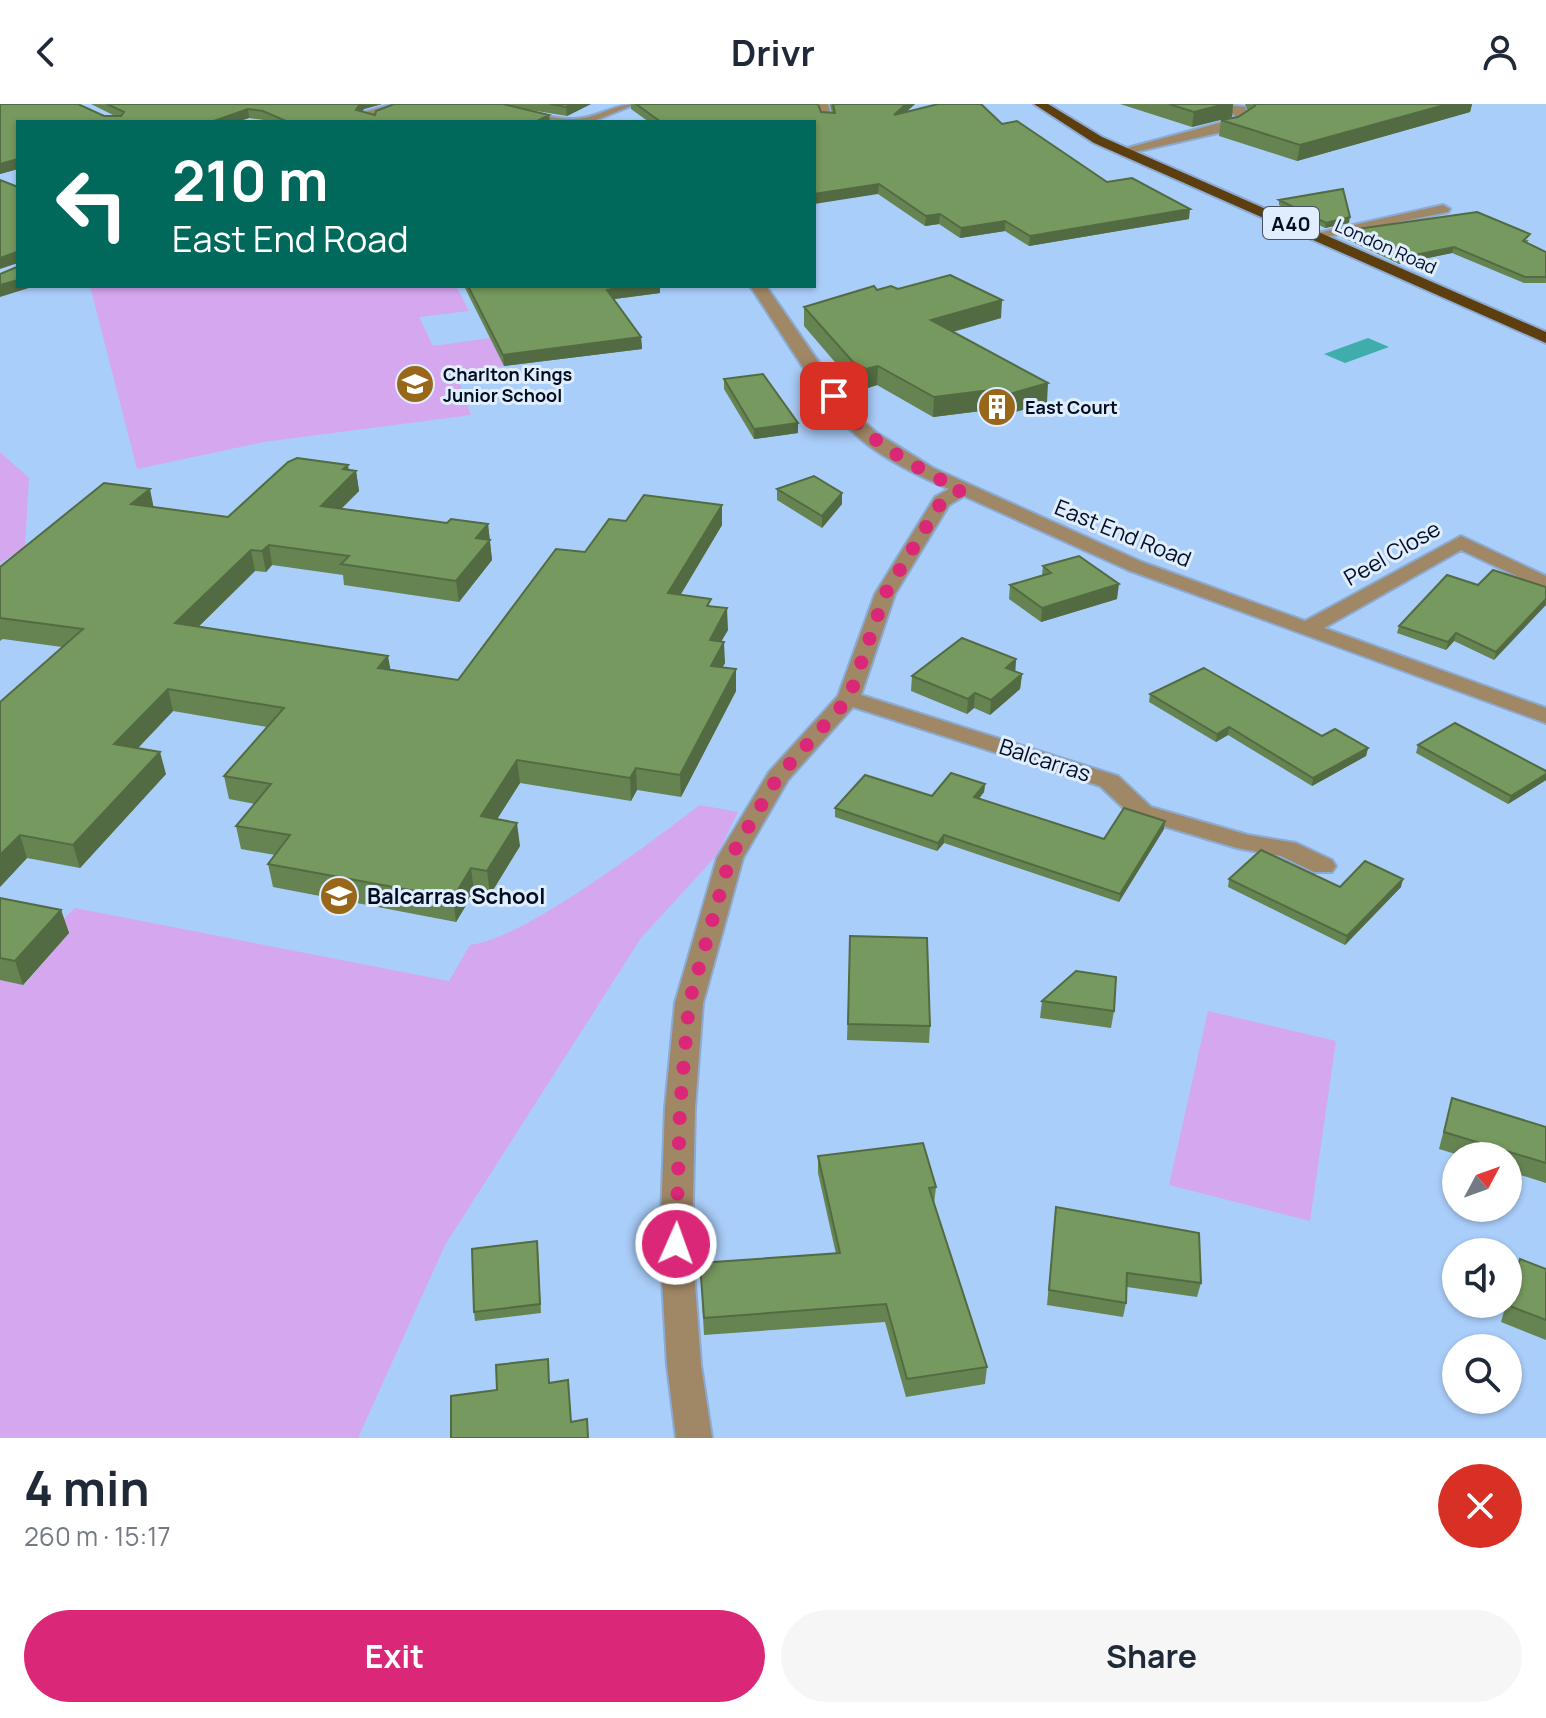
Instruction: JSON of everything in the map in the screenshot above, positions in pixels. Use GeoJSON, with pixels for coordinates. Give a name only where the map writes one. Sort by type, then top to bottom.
{"type":"FeatureCollection","features":[{"type":"Feature","properties":{"kind":"highway","name":"London Road"},"geometry":{"type":"LineString","coordinates":[[1040,104],[1076,128],[1122,151],[1546,338]]}},
{"type":"Feature","properties":{"kind":"street"},"geometry":{"type":"LineString","coordinates":[[368,120],[367,117],[373,113],[405,104]]}},
{"type":"Feature","properties":{"kind":"street"},"geometry":{"type":"LineString","coordinates":[[485,104],[562,120]]}},
{"type":"Feature","properties":{"kind":"street"},"geometry":{"type":"LineString","coordinates":[[585,120],[630,104]]}},
{"type":"Feature","properties":{"kind":"street"},"geometry":{"type":"LineString","coordinates":[[822,104],[828,117]]}},
{"type":"Feature","properties":{"kind":"street"},"geometry":{"type":"LineString","coordinates":[[1122,151],[1231,126],[1245,119],[1241,110],[1227,104]]}},
{"type":"Feature","properties":{"kind":"street"},"geometry":{"type":"LineString","coordinates":[[1316,235],[1443,209]]}},
{"type":"Feature","properties":{"kind":"street","name":"East End Road"},"geometry":{"type":"LineString","coordinates":[[759,288],[848,417],[894,453],[961,490],[1135,566],[1546,716]]}},
{"type":"Feature","properties":{"kind":"street"},"geometry":{"type":"LineString","coordinates":[[694,1438],[684,1365],[676,1244],[680,1108],[689,1003],[730,858],[778,777],[849,698],[885,594],[942,501],[961,490]]}},
{"type":"Feature","properties":{"kind":"street","name":"Peel Close"},"geometry":{"type":"LineString","coordinates":[[1306,629],[1461,542],[1546,584]]}},
{"type":"Feature","properties":{"kind":"street","name":"Balcarras"},"geometry":{"type":"LineString","coordinates":[[849,698],[1109,781],[1142,812],[1246,842],[1287,849],[1323,866]]}},
{"type":"Feature","properties":{"kind":"shaded area","name":"Charlton Kings Junior School"},"geometry":{"type":"Polygon","coordinates":[[[91,288],[457,288],[469,311],[419,317],[433,346],[490,338],[504,366],[456,373],[471,415],[264,442],[137,469],[91,288]]]}},
{"type":"Feature","properties":{"kind":"shaded area"},"geometry":{"type":"Polygon","coordinates":[[[1368,338],[1389,347],[1345,363],[1324,354],[1368,338]]]}},
{"type":"Feature","properties":{"kind":"shaded area"},"geometry":{"type":"Polygon","coordinates":[[[0,452],[29,478],[25,547],[0,563],[0,452]]]}},
{"type":"Feature","properties":{"kind":"shaded area"},"geometry":{"type":"Polygon","coordinates":[[[700,805],[738,812],[717,855],[641,938],[445,1245],[358,1438],[0,1438],[0,980],[24,985],[68,934],[52,930],[75,908],[449,981],[470,945],[494,939],[554,908],[621,864],[700,805]]]}},
{"type":"Feature","properties":{"kind":"shaded area"},"geometry":{"type":"Polygon","coordinates":[[[1208,1011],[1336,1041],[1310,1221],[1169,1185],[1208,1011]]]}},
{"type":"Feature","properties":{"kind":"building"},"geometry":{"type":"Polygon","coordinates":[[[0,104],[78,104],[104,116],[121,116],[124,112],[107,104],[360,104],[356,110],[375,115],[376,111],[394,104],[503,104],[549,115],[539,120],[283,120],[263,111],[248,109],[217,120],[16,120],[16,160],[0,164],[0,104]]]}},
{"type":"Feature","properties":{"kind":"building"},"geometry":{"type":"Polygon","coordinates":[[[636,104],[818,104],[821,112],[835,113],[833,104],[906,104],[894,115],[938,104],[981,104],[1002,124],[1017,121],[1107,182],[1132,178],[1190,209],[1030,236],[1005,221],[961,228],[940,214],[926,216],[879,184],[816,194],[816,120],[658,120],[636,104]]]}},
{"type":"Feature","properties":{"kind":"building"},"geometry":{"type":"Polygon","coordinates":[[[1169,104],[1225,104],[1194,112],[1169,104]]]}},
{"type":"Feature","properties":{"kind":"building"},"geometry":{"type":"Polygon","coordinates":[[[1254,104],[1448,104],[1300,145],[1221,120],[1238,117],[1254,104]]]}},
{"type":"Feature","properties":{"kind":"building"},"geometry":{"type":"Polygon","coordinates":[[[0,180],[16,186],[16,252],[0,258],[0,180]]]}},
{"type":"Feature","properties":{"kind":"building"},"geometry":{"type":"Polygon","coordinates":[[[1343,189],[1350,217],[1326,223],[1279,200],[1343,189]]]}},
{"type":"Feature","properties":{"kind":"building"},"geometry":{"type":"Polygon","coordinates":[[[1477,212],[1530,234],[1523,241],[1546,252],[1546,277],[1525,277],[1454,247],[1400,258],[1343,231],[1477,212]]]}},
{"type":"Feature","properties":{"kind":"building"},"geometry":{"type":"Polygon","coordinates":[[[16,267],[16,281],[0,285],[0,274],[16,267]]]}},
{"type":"Feature","properties":{"kind":"building"},"geometry":{"type":"Polygon","coordinates":[[[950,275],[1002,300],[931,320],[1048,383],[992,399],[990,390],[934,397],[878,366],[866,369],[853,362],[804,307],[874,286],[877,290],[891,286],[898,289],[950,275]]]}},
{"type":"Feature","properties":{"kind":"building"},"geometry":{"type":"Polygon","coordinates":[[[469,288],[619,288],[607,290],[641,337],[503,355],[469,288]]]}},
{"type":"Feature","properties":{"kind":"building"},"geometry":{"type":"Polygon","coordinates":[[[763,374],[798,423],[754,429],[724,379],[763,374]]]}},
{"type":"Feature","properties":{"kind":"building"},"geometry":{"type":"Polygon","coordinates":[[[297,458],[348,465],[343,469],[356,471],[321,506],[447,523],[451,519],[488,524],[476,538],[490,540],[456,581],[341,564],[349,556],[269,545],[262,551],[251,550],[175,623],[388,656],[378,668],[458,680],[556,549],[585,552],[609,519],[626,521],[644,495],[722,505],[668,593],[711,599],[707,606],[727,608],[710,640],[724,642],[711,666],[736,669],[680,775],[636,768],[630,778],[517,760],[481,816],[517,823],[487,871],[471,868],[453,898],[268,864],[290,835],[236,826],[271,784],[224,776],[284,708],[168,689],[114,744],[160,752],[73,845],[20,835],[0,855],[0,702],[83,629],[0,618],[0,567],[104,483],[150,489],[131,504],[228,517],[288,462],[297,458]]]}},
{"type":"Feature","properties":{"kind":"building"},"geometry":{"type":"Polygon","coordinates":[[[814,476],[842,493],[822,516],[777,489],[814,476]]]}},
{"type":"Feature","properties":{"kind":"building"},"geometry":{"type":"Polygon","coordinates":[[[1079,556],[1119,584],[1042,608],[1010,585],[1051,573],[1043,566],[1079,556]]]}},
{"type":"Feature","properties":{"kind":"building"},"geometry":{"type":"Polygon","coordinates":[[[1493,570],[1546,587],[1546,599],[1496,652],[1456,633],[1448,642],[1399,626],[1447,575],[1478,585],[1493,570]]]}},
{"type":"Feature","properties":{"kind":"building"},"geometry":{"type":"Polygon","coordinates":[[[962,638],[1016,659],[1006,668],[1022,674],[991,700],[975,693],[968,699],[912,676],[962,638]]]}},
{"type":"Feature","properties":{"kind":"building"},"geometry":{"type":"Polygon","coordinates":[[[1204,668],[1322,736],[1335,729],[1368,748],[1313,778],[1229,727],[1217,734],[1150,694],[1204,668]]]}},
{"type":"Feature","properties":{"kind":"building"},"geometry":{"type":"Polygon","coordinates":[[[1455,723],[1546,771],[1546,774],[1511,796],[1418,745],[1455,723]]]}},
{"type":"Feature","properties":{"kind":"building"},"geometry":{"type":"Polygon","coordinates":[[[951,773],[985,784],[974,797],[1104,839],[1124,808],[1165,821],[1120,894],[944,835],[938,843],[835,808],[865,775],[932,796],[951,773]]]}},
{"type":"Feature","properties":{"kind":"building"},"geometry":{"type":"Polygon","coordinates":[[[1261,850],[1340,887],[1365,861],[1403,879],[1347,936],[1229,879],[1261,850]]]}},
{"type":"Feature","properties":{"kind":"building"},"geometry":{"type":"Polygon","coordinates":[[[0,898],[61,910],[15,961],[0,958],[0,898]]]}},
{"type":"Feature","properties":{"kind":"building"},"geometry":{"type":"Polygon","coordinates":[[[850,936],[927,938],[930,1026],[848,1024],[850,936]]]}},
{"type":"Feature","properties":{"kind":"building"},"geometry":{"type":"Polygon","coordinates":[[[1076,971],[1116,977],[1114,1011],[1042,1001],[1076,971]]]}},
{"type":"Feature","properties":{"kind":"building"},"geometry":{"type":"Polygon","coordinates":[[[1452,1098],[1546,1127],[1546,1163],[1522,1156],[1522,1142],[1477,1142],[1444,1132],[1452,1098]]]}},
{"type":"Feature","properties":{"kind":"building"},"geometry":{"type":"Polygon","coordinates":[[[923,1143],[936,1187],[929,1188],[987,1367],[907,1379],[886,1304],[704,1318],[700,1263],[840,1253],[818,1156],[923,1143]]]}},
{"type":"Feature","properties":{"kind":"building"},"geometry":{"type":"Polygon","coordinates":[[[1056,1207],[1199,1233],[1201,1283],[1127,1273],[1126,1303],[1049,1290],[1056,1207]]]}},
{"type":"Feature","properties":{"kind":"building"},"geometry":{"type":"Polygon","coordinates":[[[537,1241],[540,1304],[474,1312],[472,1249],[537,1241]]]}},
{"type":"Feature","properties":{"kind":"building"},"geometry":{"type":"Polygon","coordinates":[[[1522,1260],[1546,1269],[1546,1320],[1522,1311],[1522,1260]]]}},
{"type":"Feature","properties":{"kind":"building"},"geometry":{"type":"Polygon","coordinates":[[[548,1359],[549,1383],[568,1380],[571,1422],[587,1419],[588,1438],[451,1438],[451,1396],[497,1390],[496,1365],[548,1359]]]}},
{"type":"Feature","properties":{"kind":"waterway"},"geometry":{"type":"LineString","coordinates":[[265,120],[288,104]]}},
{"type":"Feature","properties":{"kind":"place","name":"Charlton Kings Junior School"},"geometry":{"type":"Point","coordinates":[415,384]}},
{"type":"Feature","properties":{"kind":"place","name":"East Court"},"geometry":{"type":"Point","coordinates":[997,407]}},
{"type":"Feature","properties":{"kind":"place","name":"Balcarras School"},"geometry":{"type":"Point","coordinates":[339,896]}},
{"type":"Feature","properties":{"kind":"route"},"geometry":{"type":"LineString","coordinates":[[676,1244],[680,1108],[689,1003],[730,858],[778,777],[849,698],[885,594],[942,501],[961,490],[909,463],[871,437],[848,417],[834,396]]}}]}
